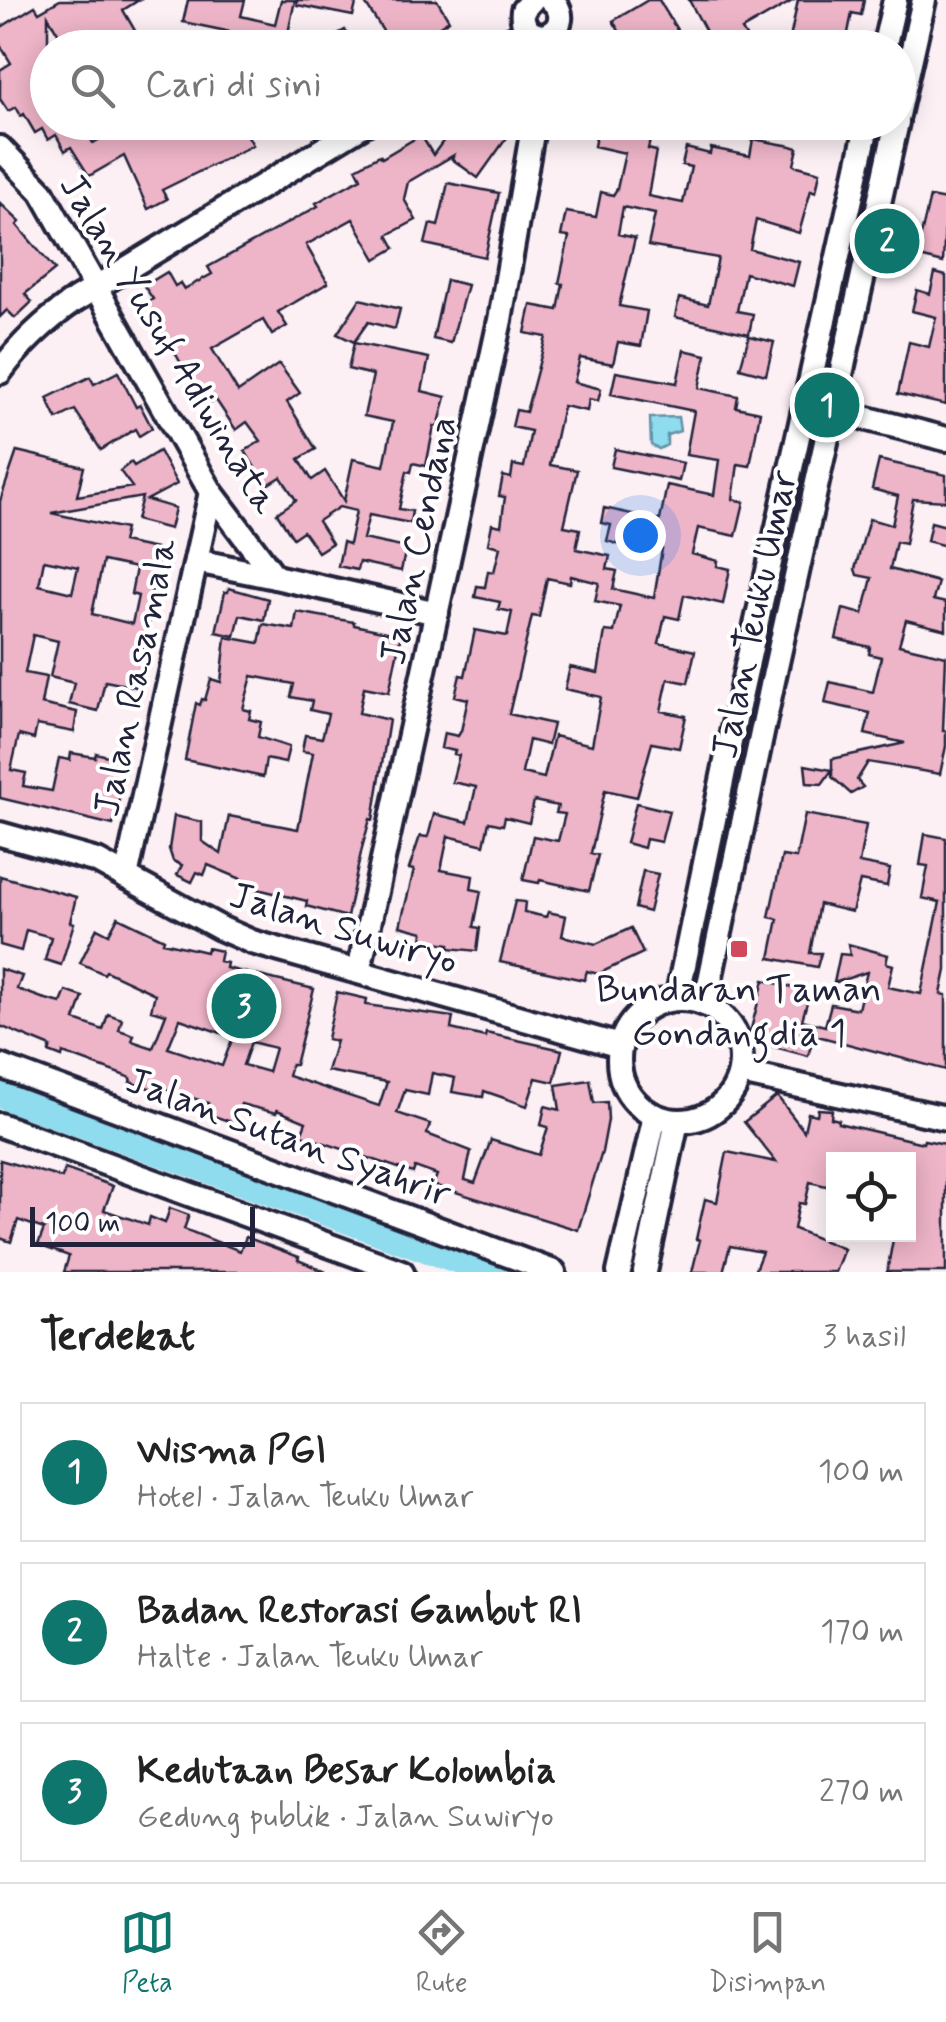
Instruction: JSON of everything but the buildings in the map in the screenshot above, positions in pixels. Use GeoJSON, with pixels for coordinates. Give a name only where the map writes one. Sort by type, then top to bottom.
{"type":"FeatureCollection","features":[{"type":"Feature","properties":{"kind":"street"},"geometry":{"type":"LineString","coordinates":[[888,30],[895,0]]}},
{"type":"Feature","properties":{"kind":"street","name":"Jalan Teuku Umar"},"geometry":{"type":"LineString","coordinates":[[916,35],[924,0]]}},
{"type":"Feature","properties":{"kind":"street"},"geometry":{"type":"LineString","coordinates":[[0,372],[42,324],[97,286],[338,140]]}},
{"type":"Feature","properties":{"kind":"street","name":"Jalan Cendana"},"geometry":{"type":"LineString","coordinates":[[359,970],[500,320],[531,140]]}},
{"type":"Feature","properties":{"kind":"street","name":"Jalan Teuku Umar"},"geometry":{"type":"LineString","coordinates":[[677,999],[744,676],[864,140]]}},
{"type":"Feature","properties":{"kind":"street","name":"Jalan Teuku Umar"},"geometry":{"type":"LineString","coordinates":[[706,1004],[892,140]]}},
{"type":"Feature","properties":{"kind":"street","name":"Jalan Yusuf Adiwinata"},"geometry":{"type":"LineString","coordinates":[[0,148],[42,192],[211,492],[275,578]]}},
{"type":"Feature","properties":{"kind":"street"},"geometry":{"type":"LineString","coordinates":[[812,371],[840,377]]}},
{"type":"Feature","properties":{"kind":"street"},"geometry":{"type":"LineString","coordinates":[[833,410],[946,439]]}},
{"type":"Feature","properties":{"kind":"street","name":"Jalan Rasamala"},"geometry":{"type":"LineString","coordinates":[[126,877],[211,492]]}},
{"type":"Feature","properties":{"kind":"street","name":"Jalan Yusuf Adiwinata"},"geometry":{"type":"LineString","coordinates":[[196,561],[438,612]]}},
{"type":"Feature","properties":{"kind":"street"},"geometry":{"type":"LineString","coordinates":[[744,676],[773,680]]}},
{"type":"Feature","properties":{"kind":"street","name":"Jalan Suwiryo"},"geometry":{"type":"LineString","coordinates":[[0,834],[77,854],[252,942],[620,1046]]}},
{"type":"Feature","properties":{"kind":"street"},"geometry":{"type":"LineString","coordinates":[[677,999],[706,1004],[718,1011],[736,1032],[742,1060],[740,1073],[724,1103],[694,1120],[666,1119],[638,1104],[625,1087],[619,1067],[620,1046],[628,1028],[641,1013],[658,1003],[677,999]]}},
{"type":"Feature","properties":{"kind":"street","name":"Jalan Sutan Syahrir"},"geometry":{"type":"LineString","coordinates":[[0,1066],[554,1272]]}},
{"type":"Feature","properties":{"kind":"street"},"geometry":{"type":"LineString","coordinates":[[740,1073],[946,1118]]}},
{"type":"Feature","properties":{"kind":"street"},"geometry":{"type":"LineString","coordinates":[[618,1272],[666,1119]]}},
{"type":"Feature","properties":{"kind":"street"},"geometry":{"type":"LineString","coordinates":[[646,1272],[666,1119]]}},
{"type":"Feature","properties":{"kind":"street"},"geometry":{"type":"LineString","coordinates":[[0,1126],[369,1266],[402,1272]]}},
{"type":"Feature","properties":{"kind":"water"},"geometry":{"type":"Polygon","coordinates":[[[678,417],[680,431],[667,435],[667,445],[659,449],[651,445],[650,418],[678,417]]]}},
{"type":"Feature","properties":{"kind":"waterway"},"geometry":{"type":"LineString","coordinates":[[0,1094],[492,1272]]}},
{"type":"Feature","properties":{"kind":"place","name":"Badan Restorasi Gambut RI"},"geometry":{"type":"Point","coordinates":[887,241]}},
{"type":"Feature","properties":{"kind":"place","name":"Wisma PGI"},"geometry":{"type":"Point","coordinates":[827,405]}},
{"type":"Feature","properties":{"kind":"place","name":"Bundaran Taman Gondangdia 1"},"geometry":{"type":"Point","coordinates":[739,949]}},
{"type":"Feature","properties":{"kind":"place","name":"Kedutaan Besar Kolombia"},"geometry":{"type":"Point","coordinates":[244,1006]}}]}
